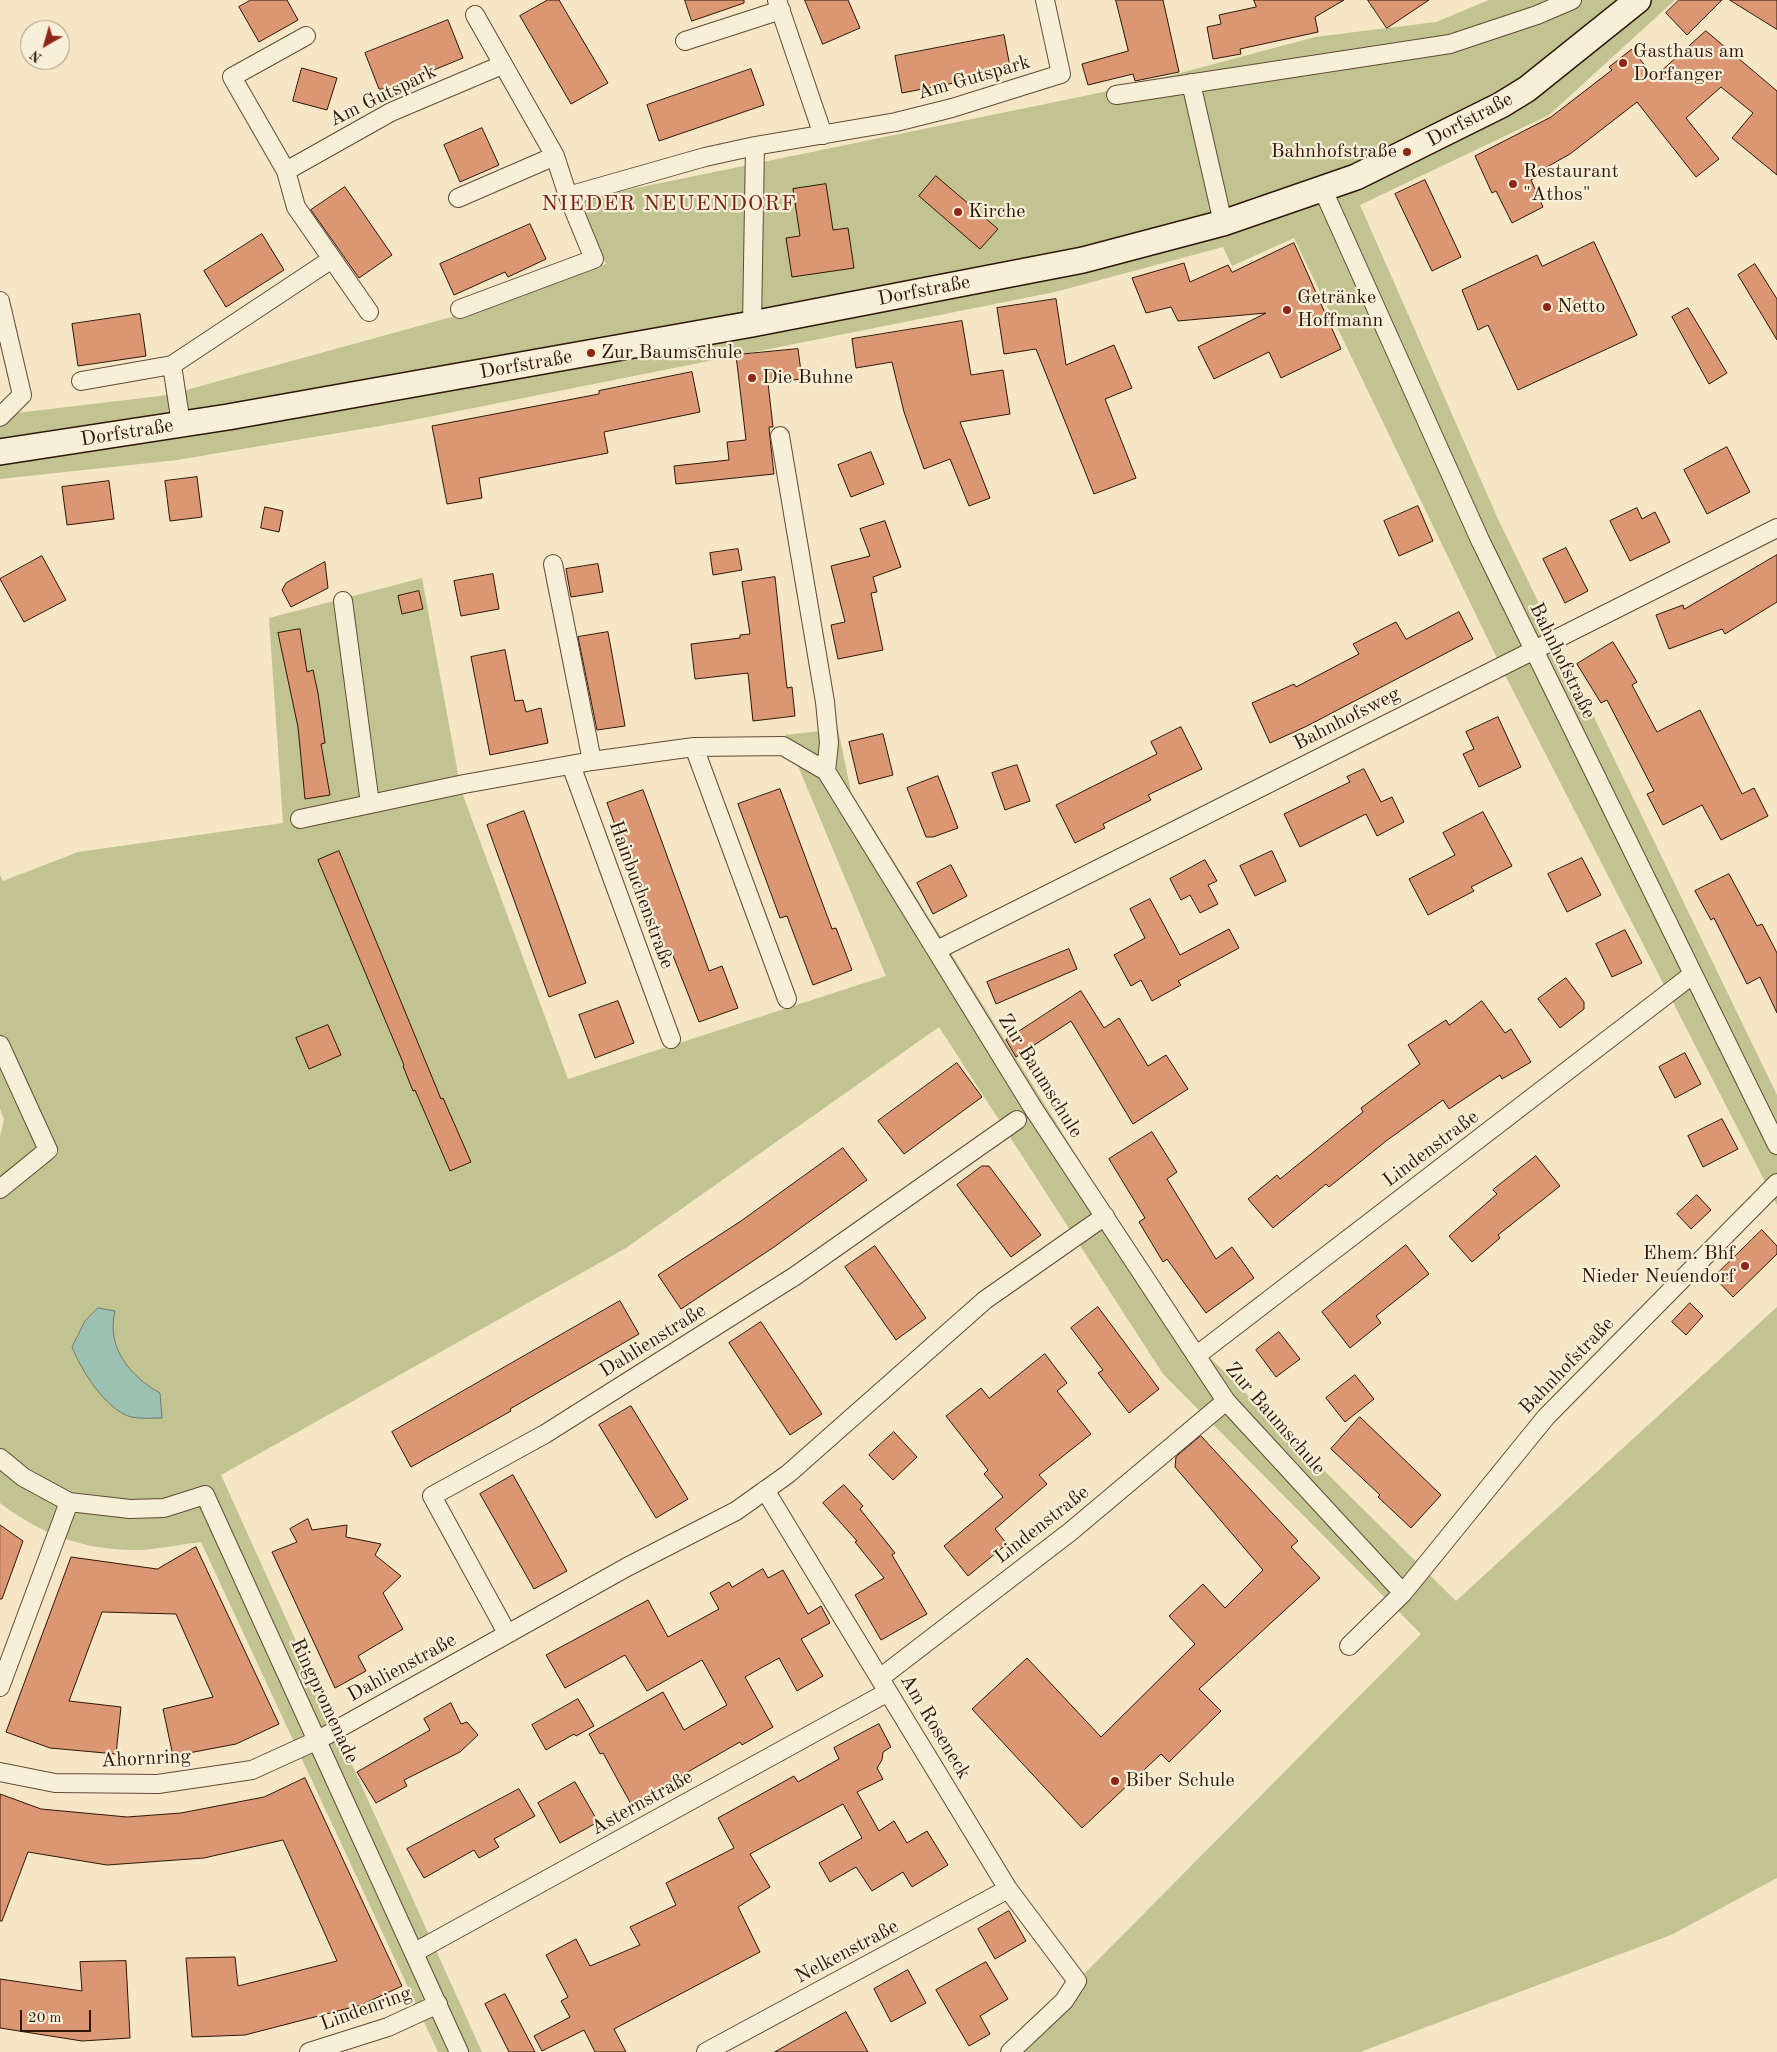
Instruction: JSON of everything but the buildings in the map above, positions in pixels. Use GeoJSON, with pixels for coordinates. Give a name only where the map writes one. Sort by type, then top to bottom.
{"type":"FeatureCollection","features":[{"type":"Feature","properties":{"kind":"main road","name":"Dorfstraße"},"geometry":{"type":"LineString","coordinates":[[0,450],[181,424],[752,324],[1083,260],[1224,223],[1356,177],[1501,105],[1527,89],[1638,0]]}},
{"type":"Feature","properties":{"kind":"street","name":"Am Gutspark"},"geometry":{"type":"LineString","coordinates":[[568,196],[705,157],[755,146],[896,122],[943,111],[1061,74],[1045,0]]}},
{"type":"Feature","properties":{"kind":"street"},"geometry":{"type":"LineString","coordinates":[[1116,95],[1450,44],[1537,15],[1572,0]]}},
{"type":"Feature","properties":{"kind":"street"},"geometry":{"type":"LineString","coordinates":[[685,41],[779,5],[823,135]]}},
{"type":"Feature","properties":{"kind":"street"},"geometry":{"type":"LineString","coordinates":[[460,309],[594,259],[568,196],[555,156],[475,16]]}},
{"type":"Feature","properties":{"kind":"street"},"geometry":{"type":"LineString","coordinates":[[306,36],[232,77],[286,171],[296,207],[369,312]]}},
{"type":"Feature","properties":{"kind":"street","name":"Am Gutspark"},"geometry":{"type":"LineString","coordinates":[[286,171],[390,112],[502,65]]}},
{"type":"Feature","properties":{"kind":"street"},"geometry":{"type":"LineString","coordinates":[[1191,83],[1224,223]]}},
{"type":"Feature","properties":{"kind":"street"},"geometry":{"type":"LineString","coordinates":[[752,324],[755,146]]}},
{"type":"Feature","properties":{"kind":"street"},"geometry":{"type":"LineString","coordinates":[[458,198],[555,156]]}},
{"type":"Feature","properties":{"kind":"street","name":"Bahnhofstraße"},"geometry":{"type":"LineString","coordinates":[[1323,190],[1476,532],[1777,1145]]}},
{"type":"Feature","properties":{"kind":"street"},"geometry":{"type":"LineString","coordinates":[[81,381],[172,365],[332,259]]}},
{"type":"Feature","properties":{"kind":"street"},"geometry":{"type":"LineString","coordinates":[[0,301],[22,395],[0,416]]}},
{"type":"Feature","properties":{"kind":"street"},"geometry":{"type":"LineString","coordinates":[[172,365],[181,424]]}},
{"type":"Feature","properties":{"kind":"street"},"geometry":{"type":"LineString","coordinates":[[300,819],[592,761],[694,747],[783,746],[826,771],[829,742],[825,702],[780,436]]}},
{"type":"Feature","properties":{"kind":"street","name":"Bahnhofsweg"},"geometry":{"type":"LineString","coordinates":[[937,950],[1777,528]]}},
{"type":"Feature","properties":{"kind":"street"},"geometry":{"type":"LineString","coordinates":[[553,564],[592,761]]}},
{"type":"Feature","properties":{"kind":"street"},"geometry":{"type":"LineString","coordinates":[[343,601],[370,804]]}},
{"type":"Feature","properties":{"kind":"street"},"geometry":{"type":"LineString","coordinates":[[694,747],[788,999]]}},
{"type":"Feature","properties":{"kind":"street","name":"Hainbuchenstraße"},"geometry":{"type":"LineString","coordinates":[[571,765],[672,1039]]}},
{"type":"Feature","properties":{"kind":"street","name":"Zur Baumschule"},"geometry":{"type":"LineString","coordinates":[[826,771],[1033,1108],[1226,1401],[1403,1593]]}},
{"type":"Feature","properties":{"kind":"street","name":"Lindenstraße"},"geometry":{"type":"LineString","coordinates":[[1196,1356],[1692,975]]}},
{"type":"Feature","properties":{"kind":"street"},"geometry":{"type":"LineString","coordinates":[[0,1045],[48,1150],[0,1189]]}},
{"type":"Feature","properties":{"kind":"street","name":"Dahlienstraße"},"geometry":{"type":"LineString","coordinates":[[507,1633],[432,1496],[545,1434],[794,1276],[1017,1120]]}},
{"type":"Feature","properties":{"kind":"street","name":"Bahnhofstraße"},"geometry":{"type":"LineString","coordinates":[[1403,1593],[1546,1417],[1777,1183]]}},
{"type":"Feature","properties":{"kind":"street","name":"Dahlienstraße"},"geometry":{"type":"LineString","coordinates":[[318,1740],[627,1567],[736,1511],[788,1474],[985,1300],[1105,1216]]}},
{"type":"Feature","properties":{"kind":"street","name":"Lindenstraße"},"geometry":{"type":"LineString","coordinates":[[884,1685],[1226,1401]]}},
{"type":"Feature","properties":{"kind":"street","name":"Ringpromenade"},"geometry":{"type":"LineString","coordinates":[[0,1458],[23,1477],[69,1502],[130,1509],[156,1508],[205,1495],[459,2052]]}},
{"type":"Feature","properties":{"kind":"street","name":"Am Roseneck"},"geometry":{"type":"LineString","coordinates":[[765,1490],[1008,1888],[1077,1981],[1064,2000],[1010,2052]]}},
{"type":"Feature","properties":{"kind":"street"},"geometry":{"type":"LineString","coordinates":[[0,1687],[69,1502]]}},
{"type":"Feature","properties":{"kind":"street"},"geometry":{"type":"LineString","coordinates":[[1348,1646],[1403,1593]]}},
{"type":"Feature","properties":{"kind":"street","name":"Asternstraße"},"geometry":{"type":"LineString","coordinates":[[415,1952],[884,1685]]}},
{"type":"Feature","properties":{"kind":"street","name":"Ahornring"},"geometry":{"type":"LineString","coordinates":[[0,1772],[55,1783],[158,1784],[252,1770],[318,1740]]}},
{"type":"Feature","properties":{"kind":"street","name":"Nelkenstraße"},"geometry":{"type":"LineString","coordinates":[[706,2052],[1008,1888]]}},
{"type":"Feature","properties":{"kind":"street","name":"Lindenring"},"geometry":{"type":"LineString","coordinates":[[308,2052],[388,2027],[438,2004]]}},
{"type":"Feature","properties":{"kind":"green space"},"geometry":{"type":"Polygon","coordinates":[[[1489,0],[1675,0],[1549,115],[1360,205],[1498,519],[1777,1095],[1777,1205],[1506,677],[1294,238],[1232,266],[1223,247],[1055,292],[403,422],[177,460],[0,479],[0,415],[168,395],[455,316],[606,264],[578,200],[1128,87],[1315,37],[1436,22],[1489,0]]]}},
{"type":"Feature","properties":{"kind":"green space"},"geometry":{"type":"Polygon","coordinates":[[[422,578],[461,790],[568,1079],[886,976],[785,735],[838,729],[851,792],[1189,1337],[1456,1601],[1777,1307],[1777,1878],[1671,1935],[1360,2052],[1010,2052],[1077,1981],[1421,1634],[1163,1374],[939,1027],[626,1248],[221,1475],[482,2052],[438,2052],[201,1542],[140,1550],[101,1548],[66,1539],[49,1532],[32,1524],[0,1503],[0,1137],[4,1119],[0,1109],[0,875],[3,881],[78,852],[283,823],[269,618],[422,578]]]}},
{"type":"Feature","properties":{"kind":"shaded area"},"geometry":{"type":"Polygon","coordinates":[[[98,1308],[115,1311],[113,1324],[117,1349],[130,1369],[160,1393],[162,1418],[135,1418],[122,1413],[112,1406],[95,1388],[82,1367],[72,1347],[85,1321],[98,1308]]]}},
{"type":"Feature","properties":{"kind":"place","name":"Gasthaus am Dorfanger"},"geometry":{"type":"Point","coordinates":[1623,63]}},
{"type":"Feature","properties":{"kind":"place","name":"Bahnhofstraße"},"geometry":{"type":"Point","coordinates":[1407,152]}},
{"type":"Feature","properties":{"kind":"place","name":"Restaurant \"Athos\""},"geometry":{"type":"Point","coordinates":[1513,184]}},
{"type":"Feature","properties":{"kind":"place","name":"Kirche"},"geometry":{"type":"Point","coordinates":[958,212]}},
{"type":"Feature","properties":{"kind":"place","name":"Netto"},"geometry":{"type":"Point","coordinates":[1547,307]}},
{"type":"Feature","properties":{"kind":"place","name":"Getränke Hoffmann"},"geometry":{"type":"Point","coordinates":[1287,310]}},
{"type":"Feature","properties":{"kind":"place","name":"Zur Baumschule"},"geometry":{"type":"Point","coordinates":[591,353]}},
{"type":"Feature","properties":{"kind":"place","name":"Die Buhne"},"geometry":{"type":"Point","coordinates":[752,378]}},
{"type":"Feature","properties":{"kind":"place","name":"Ehem. Bhf Nieder Neuendorf"},"geometry":{"type":"Point","coordinates":[1745,1266]}},
{"type":"Feature","properties":{"kind":"place","name":"Biber Schule"},"geometry":{"type":"Point","coordinates":[1115,1781]}},
{"type":"Feature","properties":{"kind":"district","name":"NIEDER NEUENDORF"},"geometry":{"type":"Point","coordinates":[669,204]}}]}
